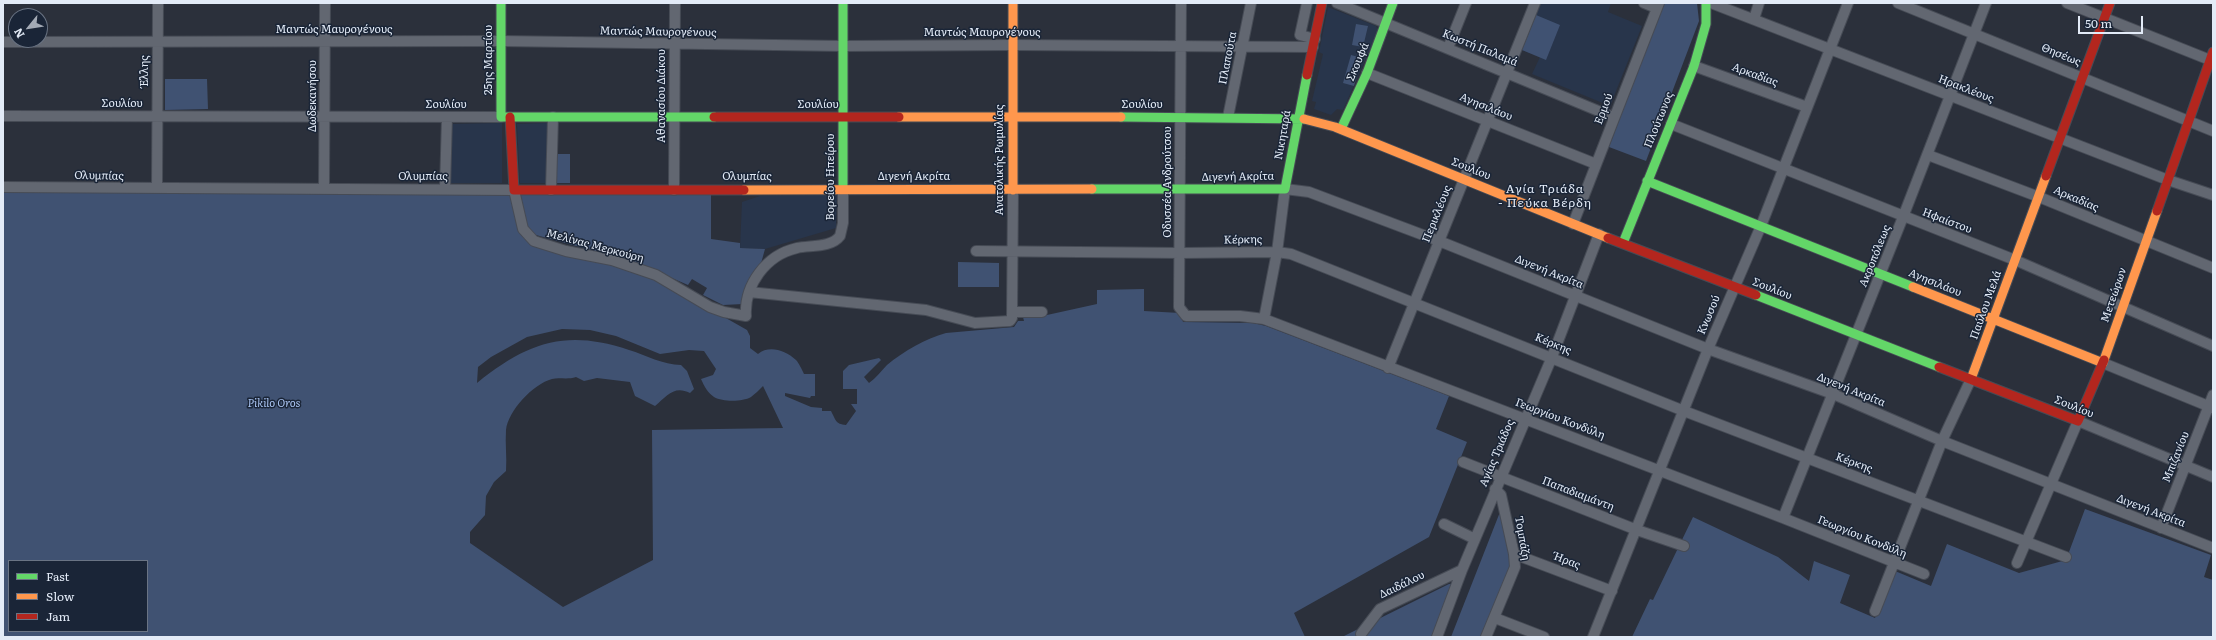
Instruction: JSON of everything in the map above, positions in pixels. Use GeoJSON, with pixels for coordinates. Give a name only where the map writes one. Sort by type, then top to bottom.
{"type":"FeatureCollection","features":[{"type":"Feature","properties":{"kind":"street","name":"Έλλης"},"geometry":{"type":"LineString","coordinates":[[157,188],[158,3]]}},
{"type":"Feature","properties":{"kind":"street","name":"Δωδεκανήσου"},"geometry":{"type":"LineString","coordinates":[[324,190],[325,3]]}},
{"type":"Feature","properties":{"kind":"street","name":"25ης Μαρτίου"},"geometry":{"type":"LineString","coordinates":[[501,3],[501,41],[505,117]]}},
{"type":"Feature","properties":{"kind":"street","name":"Αθανασίου Διάκου"},"geometry":{"type":"LineString","coordinates":[[674,190],[675,3]]}},
{"type":"Feature","properties":{"kind":"street","name":"Βορείου Ηπείρου"},"geometry":{"type":"LineString","coordinates":[[746,316],[750,292],[764,268],[781,254],[796,248],[830,243],[837,240],[842,234],[843,3]]}},
{"type":"Feature","properties":{"kind":"street","name":"Ανατολικής Ρωμυλίας"},"geometry":{"type":"LineString","coordinates":[[1012,315],[1013,3]]}},
{"type":"Feature","properties":{"kind":"street","name":"Οδυσσέα Ανδρούτσου"},"geometry":{"type":"LineString","coordinates":[[1181,3],[1179,307],[1182,313]]}},
{"type":"Feature","properties":{"kind":"street","name":"Πλαπούτα"},"geometry":{"type":"LineString","coordinates":[[1228,117],[1251,3]]}},
{"type":"Feature","properties":{"kind":"street","name":"Νικηταρά"},"geometry":{"type":"LineString","coordinates":[[1264,319],[1277,252],[1298,117],[1322,3]]}},
{"type":"Feature","properties":{"kind":"street","name":"Κωστή Παλαμά"},"geometry":{"type":"LineString","coordinates":[[1337,3],[1614,117]]}},
{"type":"Feature","properties":{"kind":"street","name":"Σκουφά"},"geometry":{"type":"LineString","coordinates":[[1341,129],[1367,73],[1387,23],[1393,3]]}},
{"type":"Feature","properties":{"kind":"street"},"geometry":{"type":"LineString","coordinates":[[1448,48],[1466,3]]}},
{"type":"Feature","properties":{"kind":"street","name":"Περικλέους"},"geometry":{"type":"LineString","coordinates":[[1388,368],[1535,3]]}},
{"type":"Feature","properties":{"kind":"street"},"geometry":{"type":"LineString","coordinates":[[1644,3],[1658,6]]}},
{"type":"Feature","properties":{"kind":"street","name":"Πλούτωνος"},"geometry":{"type":"LineString","coordinates":[[1623,243],[1694,66],[1706,24],[1706,3]]}},
{"type":"Feature","properties":{"kind":"street","name":"Ηρακλέους"},"geometry":{"type":"LineString","coordinates":[[1711,3],[2168,180],[2213,194]]}},
{"type":"Feature","properties":{"kind":"street"},"geometry":{"type":"LineString","coordinates":[[1754,19],[1759,3]]}},
{"type":"Feature","properties":{"kind":"street","name":"Κνωσού"},"geometry":{"type":"LineString","coordinates":[[1593,637],[1708,349],[1784,170],[1848,3]]}},
{"type":"Feature","properties":{"kind":"street","name":"Θησέως"},"geometry":{"type":"LineString","coordinates":[[1898,3],[2213,131]]}},
{"type":"Feature","properties":{"kind":"street","name":"Ακροπόλεως"},"geometry":{"type":"LineString","coordinates":[[1783,518],[1928,155],[1986,3]]}},
{"type":"Feature","properties":{"kind":"street"},"geometry":{"type":"LineString","coordinates":[[2067,3],[2211,56]]}},
{"type":"Feature","properties":{"kind":"street","name":"Παύλου Μελά"},"geometry":{"type":"LineString","coordinates":[[1875,611],[1942,441],[1971,379],[2110,3]]}},
{"type":"Feature","properties":{"kind":"street","name":"Ερμού"},"geometry":{"type":"LineString","coordinates":[[1573,224],[1658,6]]}},
{"type":"Feature","properties":{"kind":"street"},"geometry":{"type":"LineString","coordinates":[[1314,43],[1300,35],[1306,7],[1320,16]]}},
{"type":"Feature","properties":{"kind":"street","name":"Μαντώς Μαυρογένους"},"geometry":{"type":"LineString","coordinates":[[3,42],[157,43],[501,41],[674,45],[1242,47],[1314,43]]}},
{"type":"Feature","properties":{"kind":"street","name":"Μετεώρων"},"geometry":{"type":"LineString","coordinates":[[2017,563],[2052,485],[2103,363],[2211,56]]}},
{"type":"Feature","properties":{"kind":"street","name":"Αρκαδίας"},"geometry":{"type":"LineString","coordinates":[[1694,66],[1807,107]]}},
{"type":"Feature","properties":{"kind":"street","name":"Αγησιλάου"},"geometry":{"type":"LineString","coordinates":[[1367,73],[1596,164]]}},
{"type":"Feature","properties":{"kind":"street","name":"Σουλίου"},"geometry":{"type":"LineString","coordinates":[[3,116],[447,118],[1298,117],[1341,129],[1573,224],[2078,421],[2213,477]]}},
{"type":"Feature","properties":{"kind":"street","name":"Μελίνας Μερκούρη"},"geometry":{"type":"LineString","coordinates":[[505,117],[514,190],[523,229],[534,241],[629,265],[664,278],[710,307],[724,312],[746,316]]}},
{"type":"Feature","properties":{"kind":"street"},"geometry":{"type":"LineString","coordinates":[[551,190],[553,117]]}},
{"type":"Feature","properties":{"kind":"street"},"geometry":{"type":"LineString","coordinates":[[445,189],[447,118]]}},
{"type":"Feature","properties":{"kind":"street","name":"Ηφαίστου"},"geometry":{"type":"LineString","coordinates":[[1671,124],[1784,170],[2015,260],[2213,346]]}},
{"type":"Feature","properties":{"kind":"street","name":"Αρκαδίας"},"geometry":{"type":"LineString","coordinates":[[1928,155],[2038,196],[2213,268]]}},
{"type":"Feature","properties":{"kind":"street","name":"Αγησιλάου"},"geometry":{"type":"LineString","coordinates":[[1648,181],[2211,407]]}},
{"type":"Feature","properties":{"kind":"street","name":"Ολυμπίας"},"geometry":{"type":"LineString","coordinates":[[3,187],[324,190],[843,189]]}},
{"type":"Feature","properties":{"kind":"street","name":"Διγενή Ακρίτα"},"geometry":{"type":"LineString","coordinates":[[843,189],[1286,189],[1309,192],[1439,241],[1708,349],[1833,394],[1942,441],[2213,548]]}},
{"type":"Feature","properties":{"kind":"street","name":"Αγίας Τριάδος"},"geometry":{"type":"LineString","coordinates":[[1437,637],[1500,476],[1552,357],[1599,234]]}},
{"type":"Feature","properties":{"kind":"street","name":"Κέρκης"},"geometry":{"type":"LineString","coordinates":[[976,251],[1180,253],[1277,252],[1291,254],[1684,411],[1807,459],[1919,499],[2066,557]]}},
{"type":"Feature","properties":{"kind":"street"},"geometry":{"type":"LineString","coordinates":[[750,292],[926,310],[975,323],[1008,321],[1012,315],[1042,312]]}},
{"type":"Feature","properties":{"kind":"street","name":"Γεωργίου Κονδύλη"},"geometry":{"type":"LineString","coordinates":[[1182,313],[1186,316],[1240,316],[1264,319],[1388,368],[1525,418],[1924,574]]}},
{"type":"Feature","properties":{"kind":"street","name":"Μπιζανίου"},"geometry":{"type":"LineString","coordinates":[[2161,528],[2185,466],[2211,407],[2213,395]]}},
{"type":"Feature","properties":{"kind":"street","name":"Παπαδιαμάντη"},"geometry":{"type":"LineString","coordinates":[[1463,462],[1637,530],[1684,546]]}},
{"type":"Feature","properties":{"kind":"street","name":"Τομπάζη"},"geometry":{"type":"LineString","coordinates":[[1486,637],[1515,567],[1514,554],[1501,495],[1495,489]]}},
{"type":"Feature","properties":{"kind":"street"},"geometry":{"type":"LineString","coordinates":[[1444,524],[1475,539]]}},
{"type":"Feature","properties":{"kind":"street","name":"Ήρας"},"geometry":{"type":"LineString","coordinates":[[1514,554],[1612,591]]}},
{"type":"Feature","properties":{"kind":"street","name":"Δαιδάλου"},"geometry":{"type":"LineString","coordinates":[[1361,634],[1380,609],[1462,570]]}},
{"type":"Feature","properties":{"kind":"street"},"geometry":{"type":"LineString","coordinates":[[1494,618],[1544,637]]}},
{"type":"Feature","properties":{"kind":"shaded area"},"geometry":{"type":"Polygon","coordinates":[[[1541,3],[1611,3],[1608,12],[1642,26],[1610,106],[1532,74],[1540,57],[1522,50],[1541,3]]]}},
{"type":"Feature","properties":{"kind":"shaded area"},"geometry":{"type":"Polygon","coordinates":[[[1328,7],[1376,26],[1378,31],[1343,110],[1337,109],[1331,115],[1314,109],[1316,102],[1312,101],[1323,54],[1319,52],[1328,7]]]}},
{"type":"Feature","properties":{"kind":"shaded area"},"geometry":{"type":"Polygon","coordinates":[[[502,123],[502,183],[450,183],[452,124],[502,123]]]}},
{"type":"Feature","properties":{"kind":"shaded area"},"geometry":{"type":"Polygon","coordinates":[[[548,123],[548,183],[520,183],[517,124],[548,123]]]}},
{"type":"Feature","properties":{"kind":"shaded area"},"geometry":{"type":"Polygon","coordinates":[[[837,195],[836,228],[765,249],[740,248],[742,202],[760,196],[837,195]]]}},
{"type":"Feature","properties":{"kind":"green space"},"geometry":{"type":"Polygon","coordinates":[[[1663,3],[1697,3],[1699,21],[1646,161],[1609,147],[1663,3]]]}},
{"type":"Feature","properties":{"kind":"green space"},"geometry":{"type":"Polygon","coordinates":[[[1536,15],[1560,25],[1546,60],[1522,50],[1536,15]]]}},
{"type":"Feature","properties":{"kind":"green space"},"geometry":{"type":"Polygon","coordinates":[[[1356,24],[1368,26],[1363,47],[1352,45],[1356,24]]]}},
{"type":"Feature","properties":{"kind":"green space"},"geometry":{"type":"Polygon","coordinates":[[[1351,55],[1362,58],[1354,86],[1343,83],[1351,55]]]}},
{"type":"Feature","properties":{"kind":"green space"},"geometry":{"type":"Polygon","coordinates":[[[165,79],[207,79],[208,109],[165,110],[165,79]]]}},
{"type":"Feature","properties":{"kind":"green space"},"geometry":{"type":"Polygon","coordinates":[[[557,154],[570,154],[570,183],[557,183],[557,154]]]}},
{"type":"Feature","properties":{"kind":"green space","name":"Pikilo Oros"},"geometry":{"type":"Polygon","coordinates":[[[3,188],[711,194],[711,239],[740,243],[740,248],[765,249],[760,267],[743,304],[723,305],[703,295],[707,288],[692,279],[688,285],[635,262],[536,235],[526,237],[538,247],[610,265],[666,284],[747,330],[750,336],[750,348],[758,354],[762,351],[772,349],[782,351],[797,361],[804,374],[815,374],[815,396],[811,396],[810,398],[785,393],[785,396],[811,407],[822,408],[822,411],[831,411],[836,421],[840,424],[846,425],[856,411],[851,404],[857,404],[857,389],[843,389],[843,371],[849,365],[879,358],[881,360],[864,377],[869,383],[887,365],[900,355],[923,342],[946,333],[1014,327],[1018,321],[1024,321],[1023,317],[1047,315],[1097,304],[1097,290],[1144,289],[1144,311],[1180,313],[1183,322],[1253,323],[1266,326],[1449,396],[1436,429],[1467,442],[1429,537],[1294,613],[1305,637],[3,637],[3,188]],[[562,329],[527,337],[491,357],[478,367],[477,383],[513,358],[531,349],[548,343],[567,340],[606,344],[635,352],[661,362],[681,365],[687,371],[694,389],[690,393],[679,390],[675,391],[667,395],[655,406],[635,396],[630,382],[597,378],[584,381],[576,377],[555,378],[537,386],[523,399],[511,415],[506,430],[506,471],[494,482],[486,496],[485,515],[470,532],[470,543],[563,607],[653,560],[652,430],[783,428],[763,386],[747,399],[727,401],[714,397],[705,387],[701,379],[713,375],[716,369],[704,351],[689,350],[660,354],[616,336],[590,330],[562,329]]]}},
{"type":"Feature","properties":{"kind":"green space"},"geometry":{"type":"Polygon","coordinates":[[[958,262],[999,263],[999,287],[958,287],[958,262]]]}},
{"type":"Feature","properties":{"kind":"green space"},"geometry":{"type":"Polygon","coordinates":[[[2085,509],[2211,555],[2204,577],[2213,580],[2213,637],[1632,637],[1650,599],[1653,600],[1693,517],[1778,557],[1809,581],[1814,561],[1850,575],[1840,603],[1875,618],[1895,571],[1931,586],[1947,544],[2019,573],[2066,560],[2085,509]]]}},
{"type":"Feature","properties":{"kind":"green space"},"geometry":{"type":"Polygon","coordinates":[[[1500,512],[1512,566],[1482,637],[1451,637],[1500,512]]]}},
{"type":"Feature","properties":{"kind":"green space"},"geometry":{"type":"Polygon","coordinates":[[[1449,584],[1453,584],[1433,637],[1342,637],[1449,584]]]}},
{"type":"Feature","properties":{"kind":"traffic: fast"},"geometry":{"type":"LineString","coordinates":[[501,3],[501,117],[714,117]]}},
{"type":"Feature","properties":{"kind":"traffic: fast"},"geometry":{"type":"LineString","coordinates":[[843,3],[843,189]]}},
{"type":"Feature","properties":{"kind":"traffic: fast"},"geometry":{"type":"LineString","coordinates":[[1341,129],[1367,73],[1393,3]]}},
{"type":"Feature","properties":{"kind":"traffic: fast"},"geometry":{"type":"LineString","coordinates":[[1623,243],[1694,66],[1706,24],[1706,3]]}},
{"type":"Feature","properties":{"kind":"traffic: fast"},"geometry":{"type":"LineString","coordinates":[[1092,189],[1285,189],[1307,75]]}},
{"type":"Feature","properties":{"kind":"traffic: fast"},"geometry":{"type":"LineString","coordinates":[[1121,117],[1304,119]]}},
{"type":"Feature","properties":{"kind":"traffic: fast"},"geometry":{"type":"LineString","coordinates":[[1647,181],[1913,287]]}},
{"type":"Feature","properties":{"kind":"traffic: fast"},"geometry":{"type":"LineString","coordinates":[[1756,295],[1939,367]]}},
{"type":"Feature","properties":{"kind":"traffic: slow"},"geometry":{"type":"LineString","coordinates":[[1013,3],[1013,190]]}},
{"type":"Feature","properties":{"kind":"traffic: slow"},"geometry":{"type":"LineString","coordinates":[[899,117],[1121,117]]}},
{"type":"Feature","properties":{"kind":"traffic: slow"},"geometry":{"type":"LineString","coordinates":[[1304,119],[1335,127],[1608,238]]}},
{"type":"Feature","properties":{"kind":"traffic: slow"},"geometry":{"type":"LineString","coordinates":[[1971,379],[2046,176]]}},
{"type":"Feature","properties":{"kind":"traffic: slow"},"geometry":{"type":"LineString","coordinates":[[744,190],[1092,189]]}},
{"type":"Feature","properties":{"kind":"traffic: slow"},"geometry":{"type":"LineString","coordinates":[[2104,360],[2157,211]]}},
{"type":"Feature","properties":{"kind":"traffic: slow"},"geometry":{"type":"LineString","coordinates":[[1913,287],[2103,363]]}},
{"type":"Feature","properties":{"kind":"traffic: jam"},"geometry":{"type":"LineString","coordinates":[[1307,75],[1322,3]]}},
{"type":"Feature","properties":{"kind":"traffic: jam"},"geometry":{"type":"LineString","coordinates":[[2046,176],[2110,3]]}},
{"type":"Feature","properties":{"kind":"traffic: jam"},"geometry":{"type":"LineString","coordinates":[[2157,211],[2213,52]]}},
{"type":"Feature","properties":{"kind":"traffic: jam"},"geometry":{"type":"LineString","coordinates":[[510,117],[514,190],[744,190]]}},
{"type":"Feature","properties":{"kind":"traffic: jam"},"geometry":{"type":"LineString","coordinates":[[714,117],[899,117]]}},
{"type":"Feature","properties":{"kind":"traffic: jam"},"geometry":{"type":"LineString","coordinates":[[1608,238],[1756,295]]}},
{"type":"Feature","properties":{"kind":"traffic: jam"},"geometry":{"type":"LineString","coordinates":[[1939,367],[2078,421],[2104,360]]}},
{"type":"Feature","properties":{"kind":"district","name":"Αγία Τριάδα - Πεύκα Βέρδη"},"geometry":{"type":"Point","coordinates":[1545,196]}}]}
